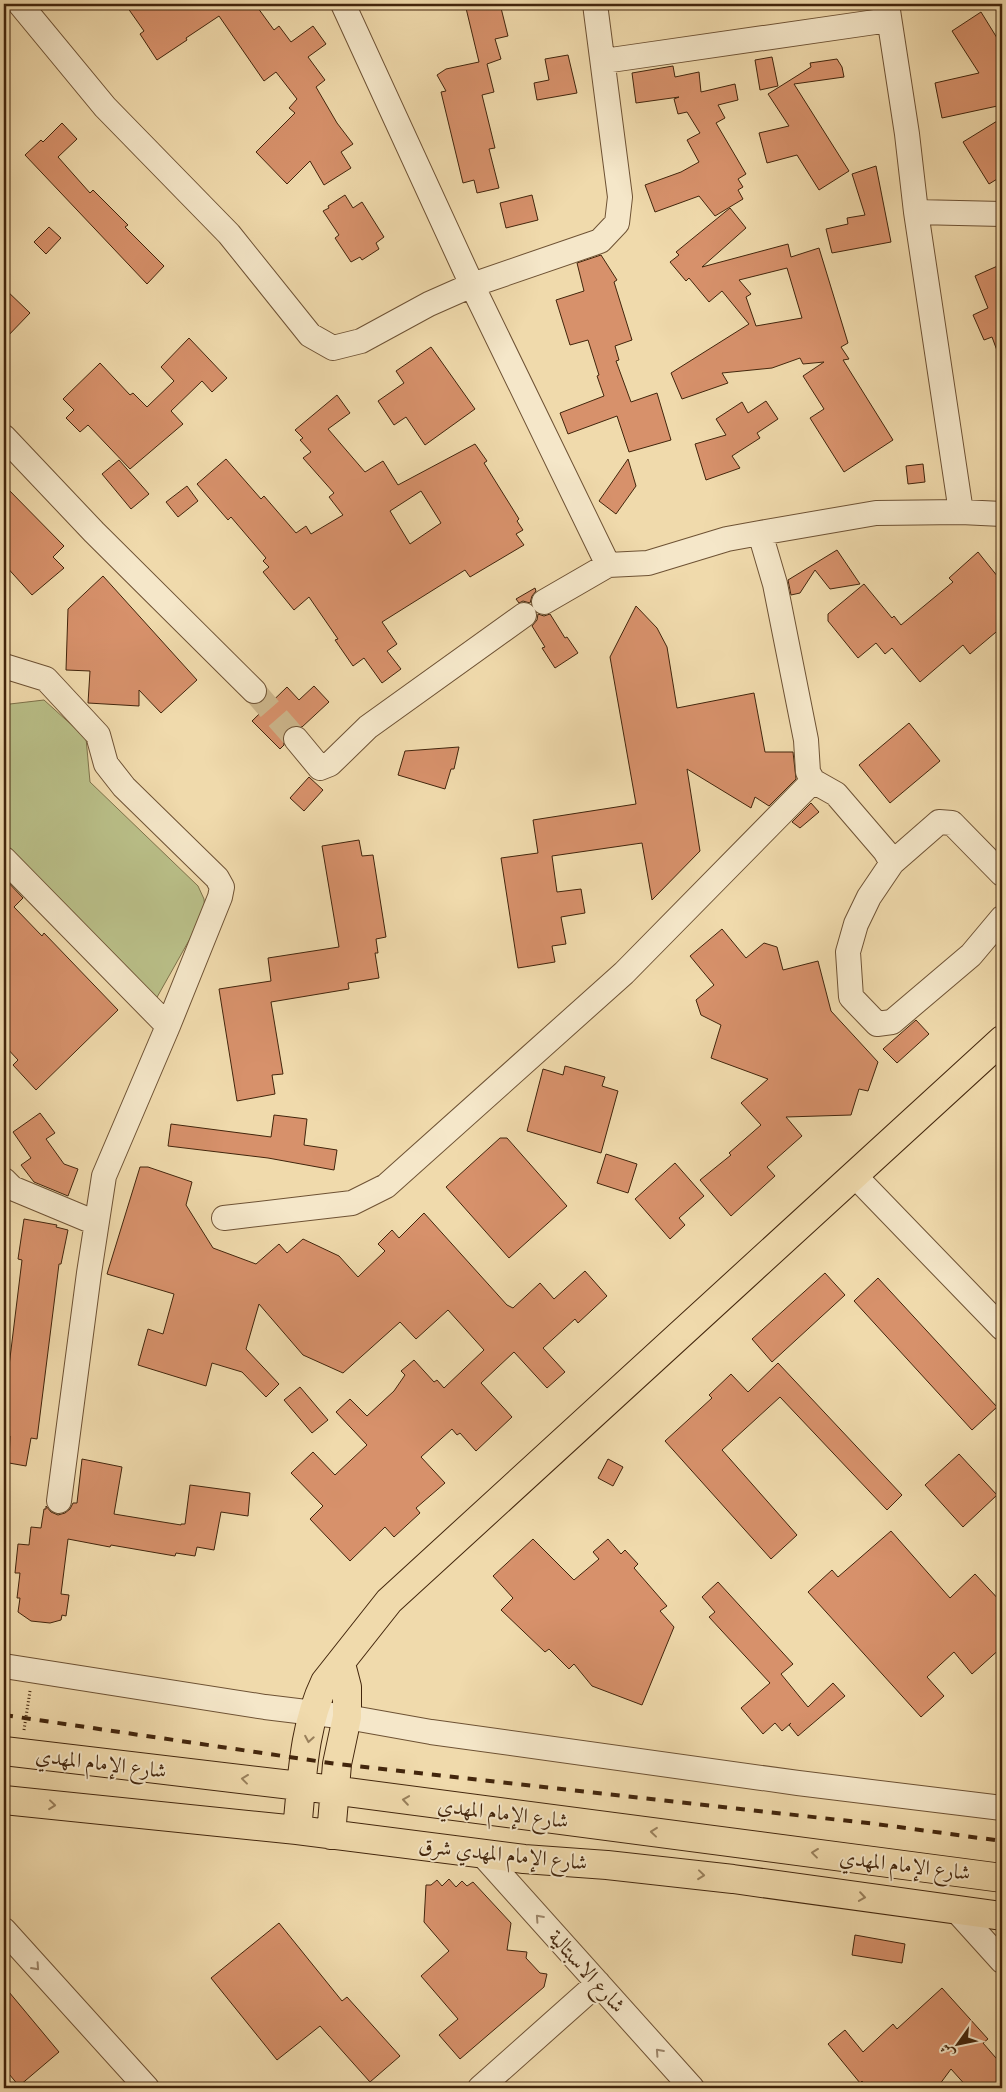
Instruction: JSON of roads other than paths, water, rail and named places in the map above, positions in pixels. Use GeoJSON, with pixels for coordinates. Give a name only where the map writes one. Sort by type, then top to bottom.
{"type":"FeatureCollection","features":[{"type":"Feature","properties":{"kind":"main road"},"geometry":{"type":"LineString","coordinates":[[297,1830],[314,1712],[325,1682],[341,1664],[351,1647],[389,1600],[1002,1040]]}},
{"type":"Feature","properties":{"kind":"main road"},"geometry":{"type":"LineString","coordinates":[[331,1834],[337,1764],[347,1717],[347,1687],[341,1664]]}},
{"type":"Feature","properties":{"kind":"main road","name":"شارع الإمام المهدي"},"geometry":{"type":"LineString","coordinates":[[4,1751],[302,1786],[626,1829],[718,1839],[1002,1878]]}},
{"type":"Feature","properties":{"kind":"main road","name":"شارع الإمام المهدي شرق"},"geometry":{"type":"LineString","coordinates":[[4,1800],[297,1830],[482,1854],[723,1878],[1002,1916]]}},
{"type":"Feature","properties":{"kind":"street"},"geometry":{"type":"LineString","coordinates":[[20,4],[105,107],[229,234],[310,335],[333,348],[361,341],[429,304],[472,284],[600,241],[617,223],[620,197],[595,4]]}},
{"type":"Feature","properties":{"kind":"street"},"geometry":{"type":"LineString","coordinates":[[343,4],[472,284],[608,565]]}},
{"type":"Feature","properties":{"kind":"street"},"geometry":{"type":"LineString","coordinates":[[604,62],[888,12],[961,512]]}},
{"type":"Feature","properties":{"kind":"street"},"geometry":{"type":"LineString","coordinates":[[916,212],[1002,214]]}},
{"type":"Feature","properties":{"kind":"street"},"geometry":{"type":"LineString","coordinates":[[4,437],[94,532],[254,691]]}},
{"type":"Feature","properties":{"kind":"street"},"geometry":{"type":"LineString","coordinates":[[544,602],[608,565],[648,563],[727,539],[760,532],[876,513],[961,512],[1002,514]]}},
{"type":"Feature","properties":{"kind":"street"},"geometry":{"type":"LineString","coordinates":[[760,532],[775,584],[806,740],[808,772],[813,781],[836,794],[885,851],[892,862]]}},
{"type":"Feature","properties":{"kind":"street"},"geometry":{"type":"LineString","coordinates":[[296,739],[320,768],[330,764],[368,727],[524,615]]}},
{"type":"Feature","properties":{"kind":"street"},"geometry":{"type":"LineString","coordinates":[[4,666],[46,679],[98,735],[106,764],[124,787],[217,878],[222,887],[220,897],[168,1026],[104,1176],[59,1500]]}},
{"type":"Feature","properties":{"kind":"street"},"geometry":{"type":"LineString","coordinates":[[224,1218],[352,1204],[386,1186],[624,973],[813,781]]}},
{"type":"Feature","properties":{"kind":"street"},"geometry":{"type":"LineString","coordinates":[[1002,874],[952,823],[939,822],[892,862],[869,896],[856,924],[848,952],[850,997],[877,1024],[892,1022],[971,954],[1002,918]]}},
{"type":"Feature","properties":{"kind":"street"},"geometry":{"type":"LineString","coordinates":[[4,859],[168,1026]]}},
{"type":"Feature","properties":{"kind":"street"},"geometry":{"type":"LineString","coordinates":[[854,1175],[1002,1328]]}},
{"type":"Feature","properties":{"kind":"street"},"geometry":{"type":"LineString","coordinates":[[4,1180],[12,1188],[96,1223]]}},
{"type":"Feature","properties":{"kind":"street"},"geometry":{"type":"LineString","coordinates":[[4,1666],[265,1708],[347,1717],[431,1732],[798,1783],[1002,1808]]}},
{"type":"Feature","properties":{"kind":"street","name":"شارع الاسبتالية"},"geometry":{"type":"LineString","coordinates":[[482,1854],[692,2088]]}},
{"type":"Feature","properties":{"kind":"street"},"geometry":{"type":"LineString","coordinates":[[955,1909],[1002,1961]]}},
{"type":"Feature","properties":{"kind":"street"},"geometry":{"type":"LineString","coordinates":[[4,1930],[146,2088]]}},
{"type":"Feature","properties":{"kind":"street"},"geometry":{"type":"LineString","coordinates":[[480,2088],[598,1983]]}},
{"type":"Feature","properties":{"kind":"tunnel"},"geometry":{"type":"LineString","coordinates":[[254,691],[296,739]]}},
{"type":"Feature","properties":{"kind":"railway"},"geometry":{"type":"LineString","coordinates":[[4,1715],[337,1764],[876,1824],[1002,1841]]}}]}
